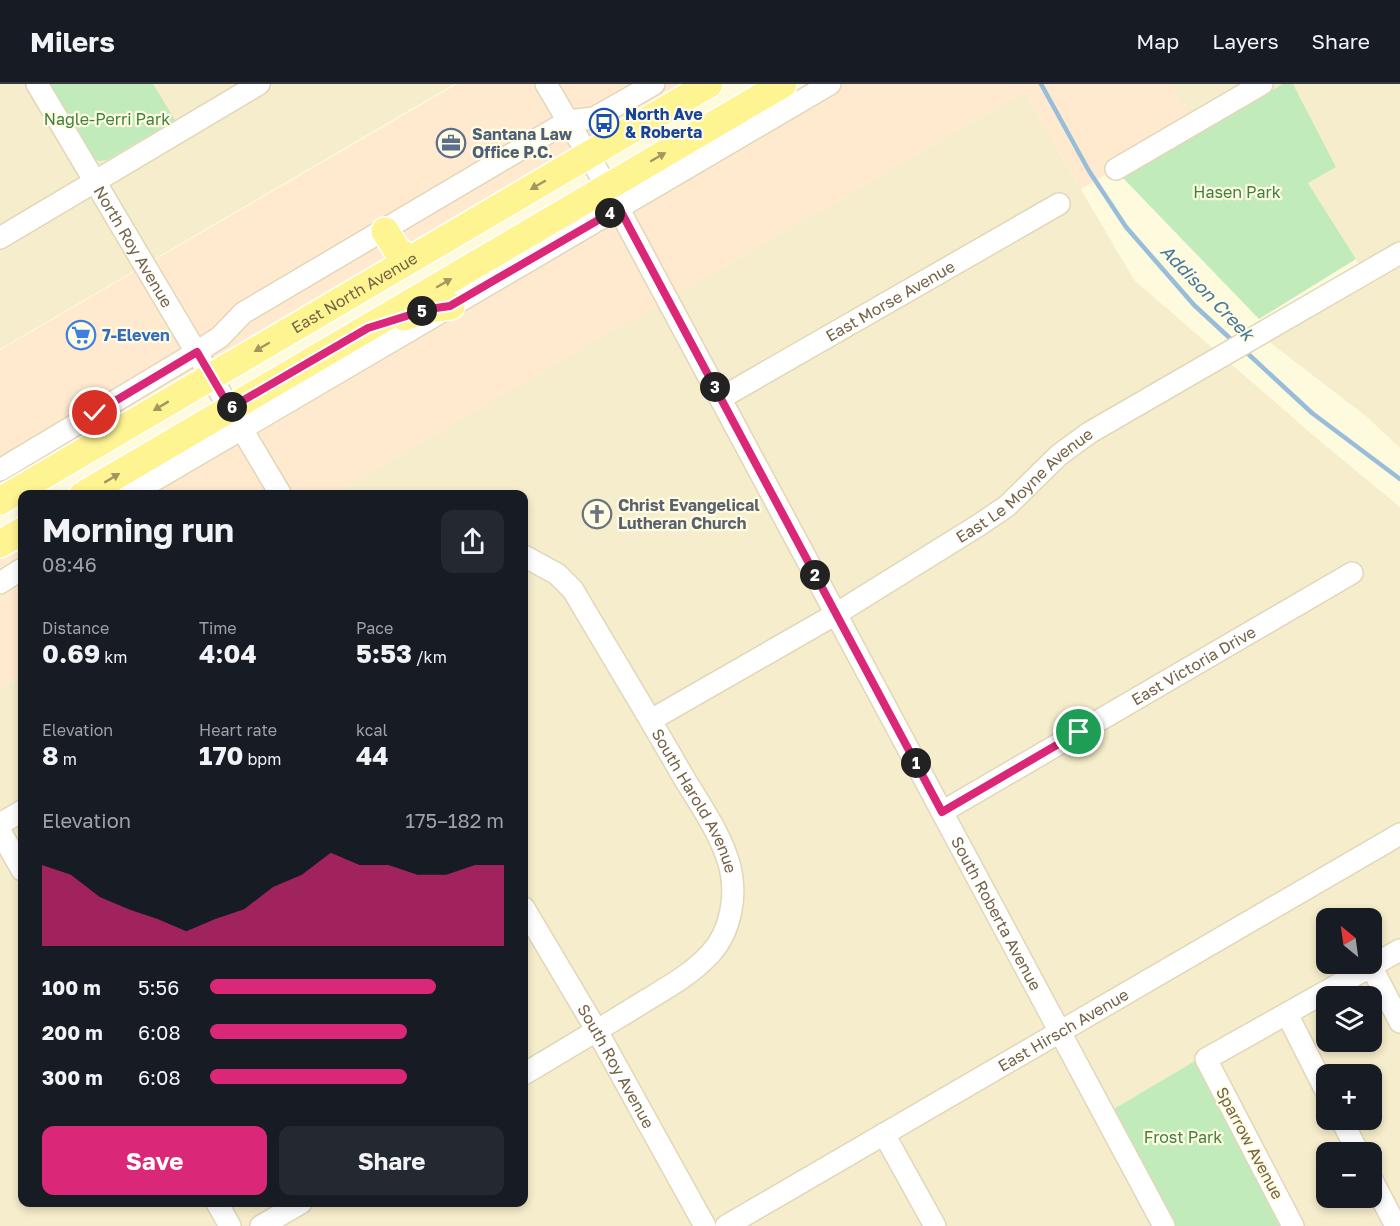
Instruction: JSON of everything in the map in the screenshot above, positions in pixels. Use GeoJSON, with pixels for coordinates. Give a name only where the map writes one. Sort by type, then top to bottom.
{"type":"FeatureCollection","features":[{"type":"Feature","properties":{"kind":"main road","name":"East North Avenue"},"geometry":{"type":"LineString","coordinates":[[19,490],[709,84]]}},
{"type":"Feature","properties":{"kind":"main road"},"geometry":{"type":"LineString","coordinates":[[93,490],[236,418],[368,328],[613,198],[783,84]]}},
{"type":"Feature","properties":{"kind":"main road"},"geometry":{"type":"LineString","coordinates":[[385,231],[396,250],[410,259]]}},
{"type":"Feature","properties":{"kind":"main road"},"geometry":{"type":"LineString","coordinates":[[368,328],[429,309],[450,306]]}},
{"type":"Feature","properties":{"kind":"main road","name":"East North Avenue"},"geometry":{"type":"LineString","coordinates":[[0,501],[18,490]]}},
{"type":"Feature","properties":{"kind":"main road"},"geometry":{"type":"LineString","coordinates":[[0,544],[18,533]]}},
{"type":"Feature","properties":{"kind":"street","name":"North Roy Avenue"},"geometry":{"type":"LineString","coordinates":[[38,84],[236,418]]}},
{"type":"Feature","properties":{"kind":"street"},"geometry":{"type":"LineString","coordinates":[[0,238],[259,84]]}},
{"type":"Feature","properties":{"kind":"street","name":"South Roberta Avenue"},"geometry":{"type":"LineString","coordinates":[[546,84],[613,198],[1164,1226]]}},
{"type":"Feature","properties":{"kind":"street"},"geometry":{"type":"LineString","coordinates":[[0,470],[197,352],[220,337],[243,313],[568,122],[594,118],[654,84]]}},
{"type":"Feature","properties":{"kind":"street"},"geometry":{"type":"LineString","coordinates":[[136,490],[236,418],[450,306],[613,198],[830,84]]}},
{"type":"Feature","properties":{"kind":"street"},"geometry":{"type":"LineString","coordinates":[[1116,169],[1262,84]]}},
{"type":"Feature","properties":{"kind":"street","name":"East Morse Avenue"},"geometry":{"type":"LineString","coordinates":[[721,398],[1059,204]]}},
{"type":"Feature","properties":{"kind":"street","name":"East Le Moyne Avenue"},"geometry":{"type":"LineString","coordinates":[[651,720],[836,614],[1007,506],[1059,455],[1089,434],[1400,253]]}},
{"type":"Feature","properties":{"kind":"street"},"geometry":{"type":"LineString","coordinates":[[236,418],[278,490]]}},
{"type":"Feature","properties":{"kind":"street","name":"South Harold Avenue"},"geometry":{"type":"LineString","coordinates":[[528,557],[557,574],[573,590],[719,839],[730,866],[734,889],[731,910],[723,934],[713,952],[693,971],[597,1031]]}},
{"type":"Feature","properties":{"kind":"street"},"geometry":{"type":"LineString","coordinates":[[0,583],[18,572]]}},
{"type":"Feature","properties":{"kind":"street","name":"East Victoria Drive"},"geometry":{"type":"LineString","coordinates":[[942,812],[1352,573]]}},
{"type":"Feature","properties":{"kind":"street"},"geometry":{"type":"LineString","coordinates":[[0,824],[18,813]]}},
{"type":"Feature","properties":{"kind":"street"},"geometry":{"type":"LineString","coordinates":[[0,831],[18,863]]}},
{"type":"Feature","properties":{"kind":"street","name":"East Hirsch Avenue"},"geometry":{"type":"LineString","coordinates":[[726,1226],[1400,834]]}},
{"type":"Feature","properties":{"kind":"street","name":"South Roy Avenue"},"geometry":{"type":"LineString","coordinates":[[528,915],[597,1031],[705,1226]]}},
{"type":"Feature","properties":{"kind":"street"},"geometry":{"type":"LineString","coordinates":[[1382,960],[1400,950]]}},
{"type":"Feature","properties":{"kind":"street"},"geometry":{"type":"LineString","coordinates":[[1316,1071],[1287,1014],[1357,974]]}},
{"type":"Feature","properties":{"kind":"street"},"geometry":{"type":"LineString","coordinates":[[1375,974],[1400,1022]]}},
{"type":"Feature","properties":{"kind":"street","name":"Sparrow Avenue"},"geometry":{"type":"LineString","coordinates":[[1287,1014],[1206,1059],[1293,1226]]}},
{"type":"Feature","properties":{"kind":"street"},"geometry":{"type":"LineString","coordinates":[[528,1072],[597,1031]]}},
{"type":"Feature","properties":{"kind":"street"},"geometry":{"type":"LineString","coordinates":[[884,1134],[935,1226]]}},
{"type":"Feature","properties":{"kind":"street"},"geometry":{"type":"LineString","coordinates":[[1382,1199],[1396,1226]]}},
{"type":"Feature","properties":{"kind":"street"},"geometry":{"type":"LineString","coordinates":[[219,1207],[230,1226]]}},
{"type":"Feature","properties":{"kind":"street"},"geometry":{"type":"LineString","coordinates":[[261,1226],[294,1207]]}},
{"type":"Feature","properties":{"kind":"shaded area"},"geometry":{"type":"Polygon","coordinates":[[[0,84],[454,84],[0,349],[0,84]]]}},
{"type":"Feature","properties":{"kind":"shaded area"},"geometry":{"type":"Polygon","coordinates":[[[457,84],[709,84],[0,501],[0,350],[457,84]]]}},
{"type":"Feature","properties":{"kind":"shaded area"},"geometry":{"type":"Polygon","coordinates":[[[830,84],[1171,84],[1193,124],[1081,189],[1024,92],[341,490],[92,490],[830,84]]]}},
{"type":"Feature","properties":{"kind":"shaded area"},"geometry":{"type":"Polygon","coordinates":[[[1170,84],[1283,84],[1197,132],[1170,84]]]}},
{"type":"Feature","properties":{"kind":"shaded area"},"geometry":{"type":"Polygon","coordinates":[[[1293,84],[1400,84],[1400,246],[1362,268],[1308,183],[1336,167],[1293,84]]]}},
{"type":"Feature","properties":{"kind":"shaded area"},"geometry":{"type":"Polygon","coordinates":[[[1024,92],[1134,280],[1321,442],[1400,507],[1400,1226],[1289,1226],[1109,1112],[670,298],[1024,92]]]}},
{"type":"Feature","properties":{"kind":"shaded area"},"geometry":{"type":"Polygon","coordinates":[[[1400,258],[1400,448],[1366,416],[1264,338],[1400,258]]]}},
{"type":"Feature","properties":{"kind":"shaded area"},"geometry":{"type":"Polygon","coordinates":[[[667,299],[1164,1226],[0,1226],[0,689],[18,678],[18,1207],[528,1207],[528,490],[341,490],[667,299]]]}},
{"type":"Feature","properties":{"kind":"shaded area"},"geometry":{"type":"Polygon","coordinates":[[[18,533],[18,678],[0,689],[0,544],[18,533]]]}},
{"type":"Feature","properties":{"kind":"green space","name":"Nagle-Perri Park"},"geometry":{"type":"Polygon","coordinates":[[[47,84],[153,84],[175,120],[107,160],[99,161],[91,158],[47,84]]]}},
{"type":"Feature","properties":{"kind":"green space","name":"Hasen Park"},"geometry":{"type":"Polygon","coordinates":[[[1283,84],[1293,84],[1336,167],[1308,183],[1356,259],[1259,319],[1123,178],[1221,118],[1283,84]]]}},
{"type":"Feature","properties":{"kind":"green space","name":"Frost Park"},"geometry":{"type":"Polygon","coordinates":[[[1200,1058],[1289,1226],[1172,1226],[1109,1112],[1200,1058]]]}},
{"type":"Feature","properties":{"kind":"waterway","name":"Addison Creek"},"geometry":{"type":"LineString","coordinates":[[1041,84],[1089,171],[1126,227],[1194,305],[1234,342]]}},
{"type":"Feature","properties":{"kind":"waterway","name":"Addison Creek"},"geometry":{"type":"LineString","coordinates":[[1245,351],[1312,413],[1400,479]]}},
{"type":"Feature","properties":{"kind":"place","name":"North Ave & Roberta"},"geometry":{"type":"Point","coordinates":[604,123]}},
{"type":"Feature","properties":{"kind":"place","name":"Santana Law Office P.C."},"geometry":{"type":"Point","coordinates":[451,143]}},
{"type":"Feature","properties":{"kind":"place","name":"7-Eleven"},"geometry":{"type":"Point","coordinates":[81,335]}},
{"type":"Feature","properties":{"kind":"place","name":"Christ Evangelical Lutheran Church"},"geometry":{"type":"Point","coordinates":[597,514]}},
{"type":"Feature","properties":{"kind":"route"},"geometry":{"type":"LineString","coordinates":[[95,413],[197,352],[230,408],[368,328],[429,309],[450,306],[619,208],[942,812],[1079,732]]}}]}
